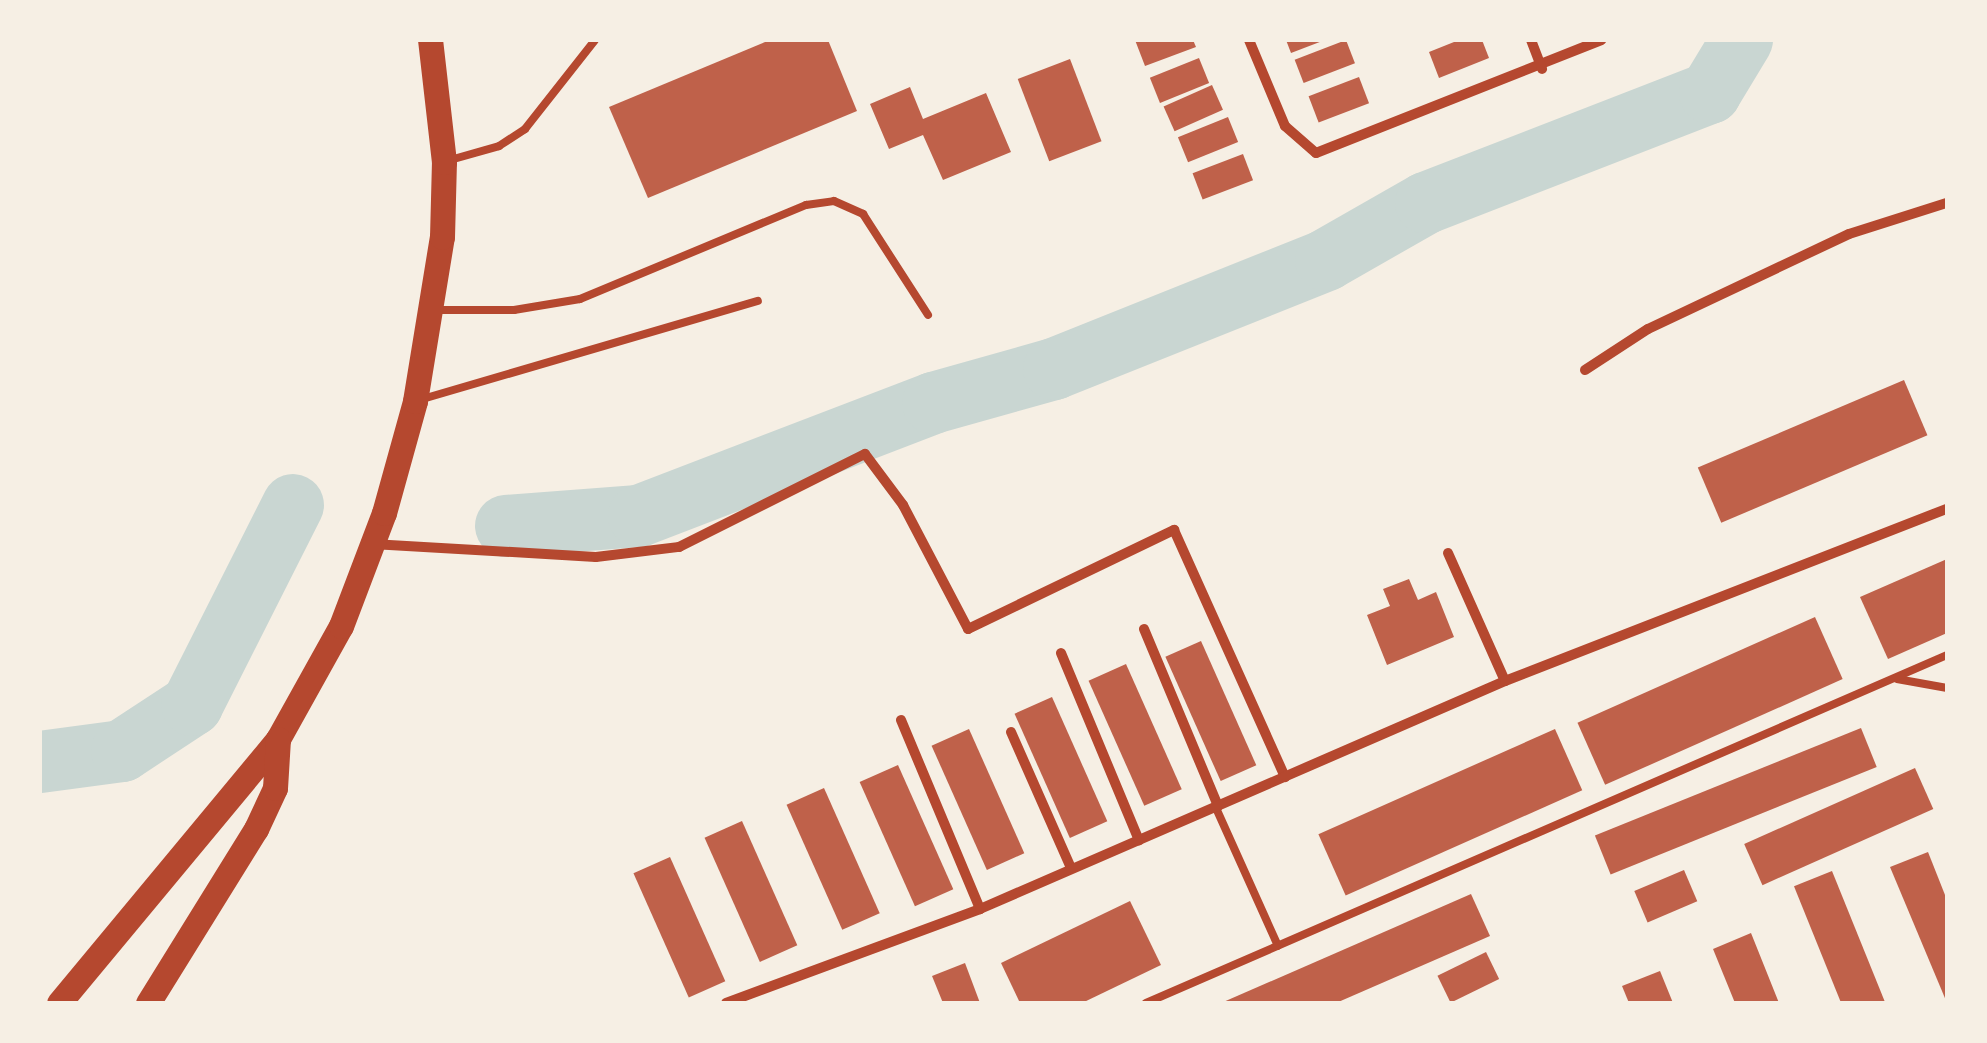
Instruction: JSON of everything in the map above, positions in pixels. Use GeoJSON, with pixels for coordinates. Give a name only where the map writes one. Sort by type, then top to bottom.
{"type":"FeatureCollection","features":[{"type":"Feature","properties":{"kind":"main road"},"geometry":{"type":"LineString","coordinates":[[59,1003],[278,739],[341,626],[372,544],[414,401],[442,236],[444,162],[430,40]]}},
{"type":"Feature","properties":{"kind":"main road"},"geometry":{"type":"LineString","coordinates":[[148,1003],[256,829],[275,788],[278,739]]}},
{"type":"Feature","properties":{"kind":"street"},"geometry":{"type":"LineString","coordinates":[[1249,40],[1285,126],[1316,153],[1542,69],[1601,40]]}},
{"type":"Feature","properties":{"kind":"street"},"geometry":{"type":"LineString","coordinates":[[1531,40],[1542,69]]}},
{"type":"Feature","properties":{"kind":"street"},"geometry":{"type":"LineString","coordinates":[[1585,370],[1648,329],[1849,234],[1947,203]]}},
{"type":"Feature","properties":{"kind":"street"},"geometry":{"type":"LineString","coordinates":[[372,544],[596,557],[679,547],[864,454],[903,505],[968,629],[1174,530],[1285,777]]}},
{"type":"Feature","properties":{"kind":"street"},"geometry":{"type":"LineString","coordinates":[[726,1003],[746,1000],[980,909],[1505,681],[1947,509]]}},
{"type":"Feature","properties":{"kind":"street"},"geometry":{"type":"LineString","coordinates":[[1448,552],[1505,681]]}},
{"type":"Feature","properties":{"kind":"street"},"geometry":{"type":"LineString","coordinates":[[1144,629],[1217,807]]}},
{"type":"Feature","properties":{"kind":"street"},"geometry":{"type":"LineString","coordinates":[[1061,654],[1139,840]]}},
{"type":"Feature","properties":{"kind":"street"},"geometry":{"type":"LineString","coordinates":[[901,720],[980,909]]}},
{"type":"Feature","properties":{"kind":"street"},"geometry":{"type":"LineString","coordinates":[[1011,732],[1071,868]]}},
{"type":"Feature","properties":{"kind":"lane"},"geometry":{"type":"LineString","coordinates":[[444,162],[499,146],[525,129],[594,40]]}},
{"type":"Feature","properties":{"kind":"lane"},"geometry":{"type":"LineString","coordinates":[[430,310],[514,310],[580,299],[806,205],[834,201],[863,214],[928,316]]}},
{"type":"Feature","properties":{"kind":"lane"},"geometry":{"type":"LineString","coordinates":[[414,401],[758,301]]}},
{"type":"Feature","properties":{"kind":"lane"},"geometry":{"type":"LineString","coordinates":[[1146,1003],[1947,655]]}},
{"type":"Feature","properties":{"kind":"lane"},"geometry":{"type":"LineString","coordinates":[[1894,678],[1947,688]]}},
{"type":"Feature","properties":{"kind":"lane"},"geometry":{"type":"LineString","coordinates":[[1217,807],[1278,946]]}},
{"type":"Feature","properties":{"kind":"building"},"geometry":{"type":"Polygon","coordinates":[[[770,40],[828,40],[857,111],[648,198],[609,107],[770,40]]]}},
{"type":"Feature","properties":{"kind":"building"},"geometry":{"type":"Polygon","coordinates":[[[1135,40],[1193,40],[1196,47],[1145,66],[1135,40]]]}},
{"type":"Feature","properties":{"kind":"building"},"geometry":{"type":"Polygon","coordinates":[[[1286,40],[1325,40],[1291,53],[1286,40]]]}},
{"type":"Feature","properties":{"kind":"building"},"geometry":{"type":"Polygon","coordinates":[[[1346,40],[1355,63],[1304,83],[1295,60],[1346,40]]]}},
{"type":"Feature","properties":{"kind":"building"},"geometry":{"type":"Polygon","coordinates":[[[1459,40],[1482,40],[1489,58],[1439,78],[1429,52],[1459,40]]]}},
{"type":"Feature","properties":{"kind":"building"},"geometry":{"type":"Polygon","coordinates":[[[1199,58],[1209,83],[1160,103],[1150,78],[1199,58]]]}},
{"type":"Feature","properties":{"kind":"building"},"geometry":{"type":"Polygon","coordinates":[[[1070,59],[1102,141],[1049,161],[1018,79],[1070,59]]]}},
{"type":"Feature","properties":{"kind":"building"},"geometry":{"type":"Polygon","coordinates":[[[1359,77],[1369,103],[1319,122],[1309,96],[1359,77]]]}},
{"type":"Feature","properties":{"kind":"building"},"geometry":{"type":"Polygon","coordinates":[[[1212,85],[1223,110],[1175,131],[1164,107],[1212,85]]]}},
{"type":"Feature","properties":{"kind":"building"},"geometry":{"type":"Polygon","coordinates":[[[910,87],[923,119],[986,93],[1011,152],[943,180],[923,135],[889,149],[870,104],[910,87]]]}},
{"type":"Feature","properties":{"kind":"building"},"geometry":{"type":"Polygon","coordinates":[[[1228,117],[1238,142],[1188,162],[1178,137],[1228,117]]]}},
{"type":"Feature","properties":{"kind":"building"},"geometry":{"type":"Polygon","coordinates":[[[1243,154],[1253,180],[1203,199],[1193,173],[1243,154]]]}},
{"type":"Feature","properties":{"kind":"building"},"geometry":{"type":"Polygon","coordinates":[[[1904,380],[1927,435],[1721,523],[1698,468],[1904,380]]]}},
{"type":"Feature","properties":{"kind":"building"},"geometry":{"type":"Polygon","coordinates":[[[1947,559],[1947,633],[1888,659],[1860,597],[1947,559]]]}},
{"type":"Feature","properties":{"kind":"building"},"geometry":{"type":"Polygon","coordinates":[[[1409,579],[1418,600],[1436,592],[1454,637],[1387,665],[1367,615],[1390,606],[1383,589],[1409,579]]]}},
{"type":"Feature","properties":{"kind":"building"},"geometry":{"type":"Polygon","coordinates":[[[1815,617],[1843,679],[1605,785],[1577,723],[1815,617]]]}},
{"type":"Feature","properties":{"kind":"building"},"geometry":{"type":"Polygon","coordinates":[[[1201,641],[1256,765],[1221,781],[1165,657],[1201,641]]]}},
{"type":"Feature","properties":{"kind":"building"},"geometry":{"type":"Polygon","coordinates":[[[1126,664],[1182,789],[1144,806],[1089,681],[1126,664]]]}},
{"type":"Feature","properties":{"kind":"building"},"geometry":{"type":"Polygon","coordinates":[[[1052,697],[1107,821],[1070,838],[1015,714],[1052,697]]]}},
{"type":"Feature","properties":{"kind":"building"},"geometry":{"type":"Polygon","coordinates":[[[1861,728],[1877,767],[1611,874],[1595,836],[1861,728]]]}},
{"type":"Feature","properties":{"kind":"building"},"geometry":{"type":"Polygon","coordinates":[[[969,729],[1024,853],[987,870],[932,746],[969,729]]]}},
{"type":"Feature","properties":{"kind":"building"},"geometry":{"type":"Polygon","coordinates":[[[1555,729],[1582,790],[1346,896],[1318,834],[1555,729]]]}},
{"type":"Feature","properties":{"kind":"building"},"geometry":{"type":"Polygon","coordinates":[[[898,765],[953,889],[915,906],[860,782],[898,765]]]}},
{"type":"Feature","properties":{"kind":"building"},"geometry":{"type":"Polygon","coordinates":[[[1915,768],[1933,809],[1762,885],[1744,844],[1915,768]]]}},
{"type":"Feature","properties":{"kind":"building"},"geometry":{"type":"Polygon","coordinates":[[[824,788],[880,913],[842,930],[787,805],[824,788]]]}},
{"type":"Feature","properties":{"kind":"building"},"geometry":{"type":"Polygon","coordinates":[[[742,821],[797,945],[760,962],[705,838],[742,821]]]}},
{"type":"Feature","properties":{"kind":"building"},"geometry":{"type":"Polygon","coordinates":[[[1928,852],[1947,900],[1947,1003],[1890,867],[1928,852]]]}},
{"type":"Feature","properties":{"kind":"building"},"geometry":{"type":"Polygon","coordinates":[[[670,857],[725,981],[689,998],[633,873],[670,857]]]}},
{"type":"Feature","properties":{"kind":"building"},"geometry":{"type":"Polygon","coordinates":[[[1684,870],[1697,901],[1648,922],[1634,891],[1684,870]]]}},
{"type":"Feature","properties":{"kind":"building"},"geometry":{"type":"Polygon","coordinates":[[[1832,871],[1885,1003],[1841,1003],[1794,886],[1832,871]]]}},
{"type":"Feature","properties":{"kind":"building"},"geometry":{"type":"Polygon","coordinates":[[[1471,894],[1490,936],[1336,1003],[1221,1003],[1471,894]]]}},
{"type":"Feature","properties":{"kind":"building"},"geometry":{"type":"Polygon","coordinates":[[[1130,901],[1161,965],[1082,1003],[1020,1003],[1001,963],[1130,901]]]}},
{"type":"Feature","properties":{"kind":"building"},"geometry":{"type":"Polygon","coordinates":[[[1751,933],[1779,1003],[1735,1003],[1713,949],[1751,933]]]}},
{"type":"Feature","properties":{"kind":"building"},"geometry":{"type":"Polygon","coordinates":[[[1486,952],[1499,979],[1451,1003],[1437,976],[1486,952]]]}},
{"type":"Feature","properties":{"kind":"building"},"geometry":{"type":"Polygon","coordinates":[[[965,963],[980,1003],[943,1003],[932,976],[965,963]]]}},
{"type":"Feature","properties":{"kind":"building"},"geometry":{"type":"Polygon","coordinates":[[[1660,971],[1673,1003],[1629,1003],[1622,986],[1660,971]]]}},
{"type":"Feature","properties":{"kind":"waterway"},"geometry":{"type":"LineString","coordinates":[[506,526],[639,516],[933,403],[1054,369],[1326,260],[1426,203],[1710,93],[1742,40]]}},
{"type":"Feature","properties":{"kind":"waterway"},"geometry":{"type":"LineString","coordinates":[[40,762],[122,751],[192,705],[293,505]]}}]}
